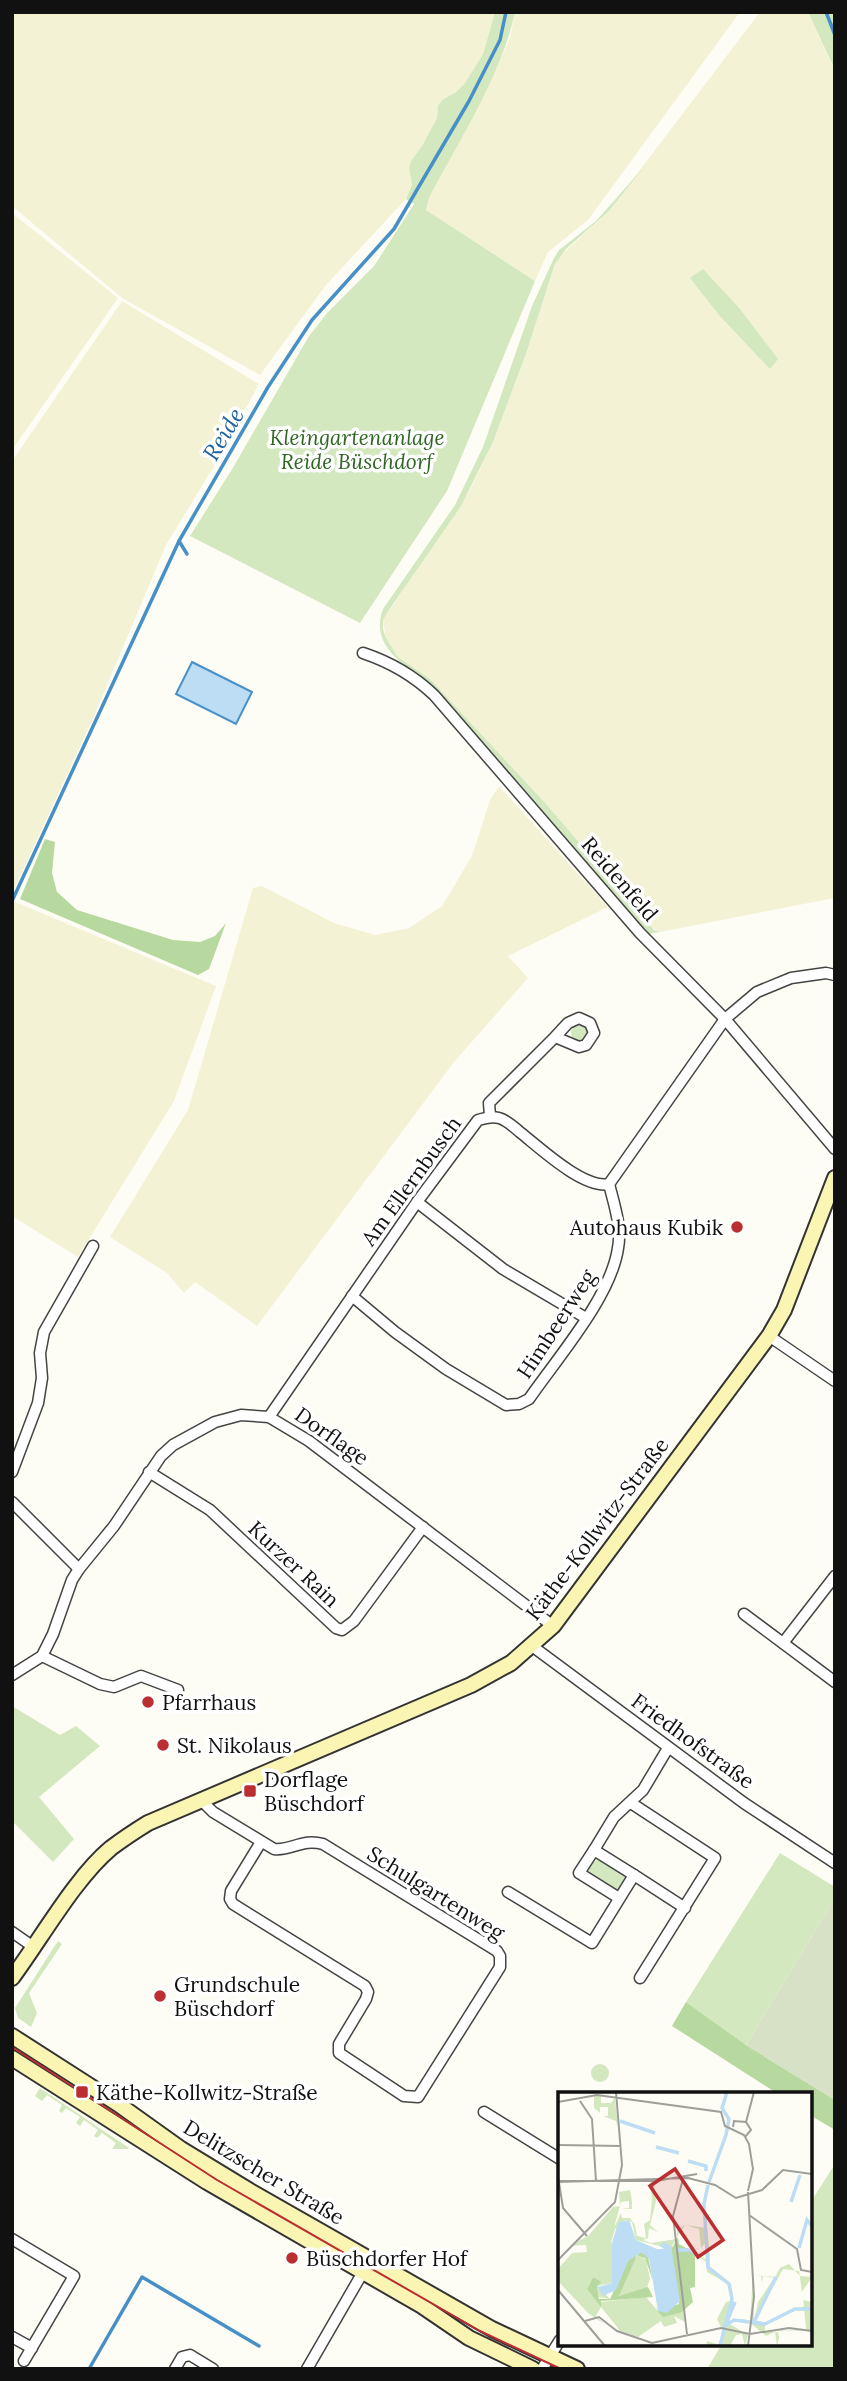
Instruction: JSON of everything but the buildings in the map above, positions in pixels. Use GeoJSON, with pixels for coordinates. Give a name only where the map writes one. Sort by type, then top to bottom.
{"type":"FeatureCollection","features":[{"type":"Feature","properties":{"kind":"main road","name":"Käthe-Kollwitz-Straße"},"geometry":{"type":"LineString","coordinates":[[12,1978],[85,1876],[112,1847],[148,1823],[471,1685],[512,1663],[553,1626],[769,1336],[784,1310],[835,1178]]}},
{"type":"Feature","properties":{"kind":"main road"},"geometry":{"type":"LineString","coordinates":[[12,2028],[82,2074],[107,2097]]}},
{"type":"Feature","properties":{"kind":"main road","name":"Delitzscher Straße"},"geometry":{"type":"LineString","coordinates":[[12,2036],[181,2149],[240,2185],[546,2363],[577,2369]]}},
{"type":"Feature","properties":{"kind":"main road","name":"Delitzscher Straße"},"geometry":{"type":"LineString","coordinates":[[12,2059],[207,2182],[422,2306],[469,2338],[517,2366],[533,2369]]}},
{"type":"Feature","properties":{"kind":"street","name":"Reidenfeld"},"geometry":{"type":"LineString","coordinates":[[363,653],[403,670],[434,695],[640,933],[725,1019],[835,1149]]}},
{"type":"Feature","properties":{"kind":"street"},"geometry":{"type":"LineString","coordinates":[[609,1184],[725,1019],[757,992],[791,978],[826,973],[835,975]]}},
{"type":"Feature","properties":{"kind":"street"},"geometry":{"type":"LineString","coordinates":[[490,1116],[489,1103],[555,1037]]}},
{"type":"Feature","properties":{"kind":"street","name":"Am Ellernbusch"},"geometry":{"type":"LineString","coordinates":[[269,1417],[417,1202],[478,1120],[490,1116],[503,1119],[556,1161],[590,1182],[600,1186],[609,1184]]}},
{"type":"Feature","properties":{"kind":"street","name":"Himbeerweg"},"geometry":{"type":"LineString","coordinates":[[352,1296],[446,1369],[506,1405],[519,1405],[529,1399],[600,1298],[613,1272],[619,1245],[617,1217],[609,1184]]}},
{"type":"Feature","properties":{"kind":"street"},"geometry":{"type":"LineString","coordinates":[[417,1202],[495,1264],[586,1318]]}},
{"type":"Feature","properties":{"kind":"street"},"geometry":{"type":"LineString","coordinates":[[12,1472],[38,1403],[42,1378],[40,1353],[44,1332],[93,1246]]}},
{"type":"Feature","properties":{"kind":"street"},"geometry":{"type":"LineString","coordinates":[[769,1336],[835,1381]]}},
{"type":"Feature","properties":{"kind":"street","name":"Dorflage"},"geometry":{"type":"LineString","coordinates":[[42,1656],[53,1634],[72,1580],[114,1526],[149,1472],[173,1445],[204,1427],[241,1415],[269,1417],[309,1441],[553,1626]]}},
{"type":"Feature","properties":{"kind":"street","name":"Kurzer Rain"},"geometry":{"type":"LineString","coordinates":[[149,1472],[210,1510],[336,1628],[342,1629],[354,1621],[423,1527]]}},
{"type":"Feature","properties":{"kind":"street"},"geometry":{"type":"LineString","coordinates":[[12,1502],[79,1569]]}},
{"type":"Feature","properties":{"kind":"street"},"geometry":{"type":"LineString","coordinates":[[783,1643],[835,1576]]}},
{"type":"Feature","properties":{"kind":"street"},"geometry":{"type":"LineString","coordinates":[[744,1614],[835,1682]]}},
{"type":"Feature","properties":{"kind":"street","name":"Friedhofstraße"},"geometry":{"type":"LineString","coordinates":[[532,1646],[668,1748],[835,1863]]}},
{"type":"Feature","properties":{"kind":"street"},"geometry":{"type":"LineString","coordinates":[[12,1675],[42,1656],[114,1687],[141,1676],[178,1690]]}},
{"type":"Feature","properties":{"kind":"street"},"geometry":{"type":"LineString","coordinates":[[619,1898],[579,1873],[614,1816],[643,1790],[668,1748]]}},
{"type":"Feature","properties":{"kind":"street","name":"Schulgartenweg"},"geometry":{"type":"LineString","coordinates":[[202,1801],[213,1812],[274,1849],[282,1850],[312,1841],[323,1844],[497,1951],[500,1967],[418,2096],[404,2096],[339,2053],[339,2044],[366,1999],[368,1992],[365,1986],[233,1904],[230,1899],[231,1891],[261,1842]]}},
{"type":"Feature","properties":{"kind":"street"},"geometry":{"type":"LineString","coordinates":[[631,1803],[715,1858],[640,1978]]}},
{"type":"Feature","properties":{"kind":"street"},"geometry":{"type":"LineString","coordinates":[[594,1850],[685,1908]]}},
{"type":"Feature","properties":{"kind":"street"},"geometry":{"type":"LineString","coordinates":[[508,1892],[592,1943],[634,1875]]}},
{"type":"Feature","properties":{"kind":"street"},"geometry":{"type":"LineString","coordinates":[[12,1932],[34,1948]]}},
{"type":"Feature","properties":{"kind":"street"},"geometry":{"type":"LineString","coordinates":[[484,2112],[558,2158]]}},
{"type":"Feature","properties":{"kind":"street"},"geometry":{"type":"LineString","coordinates":[[12,2239],[74,2276],[24,2361]]}},
{"type":"Feature","properties":{"kind":"street"},"geometry":{"type":"LineString","coordinates":[[307,2369],[363,2272]]}},
{"type":"Feature","properties":{"kind":"street"},"geometry":{"type":"LineString","coordinates":[[12,2337],[32,2348]]}},
{"type":"Feature","properties":{"kind":"street"},"geometry":{"type":"LineString","coordinates":[[546,2363],[558,2343]]}},
{"type":"Feature","properties":{"kind":"street"},"geometry":{"type":"LineString","coordinates":[[175,2369],[182,2357],[190,2355],[213,2369]]}},
{"type":"Feature","properties":{"kind":"shaded area"},"geometry":{"type":"Polygon","coordinates":[[[12,12],[495,12],[483,54],[465,83],[442,100],[438,106],[437,118],[411,161],[409,168],[412,185],[406,199],[326,285],[260,375],[122,298],[12,206],[12,12]]]}},
{"type":"Feature","properties":{"kind":"shaded area"},"geometry":{"type":"Polygon","coordinates":[[[515,12],[740,12],[588,220],[548,252],[535,281],[426,210],[429,198],[496,70],[510,38],[515,12]]]}},
{"type":"Feature","properties":{"kind":"shaded area"},"geometry":{"type":"Polygon","coordinates":[[[760,12],[808,12],[835,72],[835,898],[659,932],[651,927],[547,805],[430,679],[398,657],[386,638],[383,620],[470,490],[493,442],[560,256],[608,212],[760,12]]]}},
{"type":"Feature","properties":{"kind":"shaded area"},"geometry":{"type":"Polygon","coordinates":[[[12,213],[118,298],[12,450],[12,213]]]}},
{"type":"Feature","properties":{"kind":"shaded area"},"geometry":{"type":"Polygon","coordinates":[[[122,301],[259,384],[219,458],[166,545],[94,716],[12,894],[12,461],[122,301]]]}},
{"type":"Feature","properties":{"kind":"shaded area"},"geometry":{"type":"Polygon","coordinates":[[[499,786],[608,907],[508,956],[528,978],[454,1062],[257,1326],[195,1282],[184,1293],[167,1273],[110,1237],[188,1110],[253,888],[262,886],[334,923],[375,935],[409,928],[442,906],[472,856],[490,800],[499,786]]]}},
{"type":"Feature","properties":{"kind":"shaded area"},"geometry":{"type":"Polygon","coordinates":[[[13,901],[216,986],[174,1101],[78,1257],[12,1216],[13,901]]]}},
{"type":"Feature","properties":{"kind":"green space","name":"Kleingartenanlage Reide Büschdorf"},"geometry":{"type":"Polygon","coordinates":[[[495,12],[515,12],[509,36],[490,83],[429,198],[426,210],[535,281],[447,491],[360,623],[190,536],[309,336],[327,313],[374,266],[414,204],[406,199],[412,185],[409,168],[411,161],[437,118],[438,106],[442,100],[465,83],[483,54],[495,12]]]}},
{"type":"Feature","properties":{"kind":"green space"},"geometry":{"type":"Polygon","coordinates":[[[808,12],[835,12],[835,72],[833,66],[808,12]]]}},
{"type":"Feature","properties":{"kind":"green space"},"geometry":{"type":"Polygon","coordinates":[[[644,167],[608,212],[566,249],[555,264],[527,351],[493,442],[461,506],[389,610],[383,620],[383,629],[398,657],[430,679],[547,805],[654,930],[660,932],[649,934],[433,688],[394,656],[381,635],[380,623],[383,609],[455,505],[483,447],[532,306],[554,258],[559,250],[596,221],[644,167]]]}},
{"type":"Feature","properties":{"kind":"green space"},"geometry":{"type":"Polygon","coordinates":[[[703,269],[740,309],[778,359],[770,369],[719,315],[690,278],[703,269]]]}},
{"type":"Feature","properties":{"kind":"green space"},"geometry":{"type":"Polygon","coordinates":[[[45,839],[55,842],[52,873],[57,892],[77,910],[173,940],[200,942],[215,936],[226,923],[209,969],[198,975],[20,899],[45,839]]]}},
{"type":"Feature","properties":{"kind":"green space"},"geometry":{"type":"Polygon","coordinates":[[[576,1025],[582,1025],[587,1033],[585,1039],[576,1041],[571,1036],[571,1030],[576,1025]]]}},
{"type":"Feature","properties":{"kind":"green space"},"geometry":{"type":"Polygon","coordinates":[[[12,1706],[60,1735],[76,1726],[100,1746],[39,1797],[74,1839],[53,1862],[12,1821],[12,1706]]]}},
{"type":"Feature","properties":{"kind":"green space"},"geometry":{"type":"Polygon","coordinates":[[[780,1853],[835,1887],[835,1898],[746,2045],[686,2002],[780,1853]]]}},
{"type":"Feature","properties":{"kind":"green space"},"geometry":{"type":"Polygon","coordinates":[[[597,1860],[619,1869],[626,1882],[622,1888],[616,1891],[589,1875],[590,1866],[597,1860]]]}},
{"type":"Feature","properties":{"kind":"green space"},"geometry":{"type":"Polygon","coordinates":[[[835,1898],[835,2100],[746,2045],[835,1898]]]}},
{"type":"Feature","properties":{"kind":"green space"},"geometry":{"type":"Polygon","coordinates":[[[58,1941],[62,1944],[29,1993],[37,2013],[31,2027],[18,2018],[15,2008],[58,1941]]]}},
{"type":"Feature","properties":{"kind":"green space"},"geometry":{"type":"Polygon","coordinates":[[[686,2002],[746,2045],[835,2100],[835,2130],[812,2116],[812,2092],[775,2092],[672,2026],[686,2002]]]}},
{"type":"Feature","properties":{"kind":"green space"},"geometry":{"type":"Polygon","coordinates":[[[600,2064],[606,2067],[609,2073],[606,2079],[600,2082],[594,2079],[591,2073],[594,2067],[600,2064]]]}},
{"type":"Feature","properties":{"kind":"green space"},"geometry":{"type":"Polygon","coordinates":[[[40,2088],[129,2148],[112,2149],[116,2143],[102,2133],[97,2138],[94,2136],[98,2130],[84,2120],[80,2126],[76,2123],[80,2117],[66,2108],[62,2113],[59,2111],[62,2105],[47,2095],[42,2101],[35,2096],[40,2088]]]}},
{"type":"Feature","properties":{"kind":"green space"},"geometry":{"type":"Polygon","coordinates":[[[835,2164],[835,2369],[707,2369],[721,2346],[812,2346],[812,2200],[835,2164]]]}},
{"type":"Feature","properties":{"kind":"water"},"geometry":{"type":"Polygon","coordinates":[[[192,662],[252,692],[236,724],[176,694],[192,662]]]}},
{"type":"Feature","properties":{"kind":"waterway","name":"Reide"},"geometry":{"type":"LineString","coordinates":[[12,901],[179,541],[268,387],[312,320],[394,229],[469,101],[500,40],[506,12]]}},
{"type":"Feature","properties":{"kind":"waterway"},"geometry":{"type":"LineString","coordinates":[[826,12],[835,35]]}},
{"type":"Feature","properties":{"kind":"waterway"},"geometry":{"type":"LineString","coordinates":[[179,541],[187,554]]}},
{"type":"Feature","properties":{"kind":"waterway"},"geometry":{"type":"LineString","coordinates":[[89,2369],[142,2277],[259,2346]]}},
{"type":"Feature","properties":{"kind":"tram line"},"geometry":{"type":"LineString","coordinates":[[12,2047],[217,2180],[480,2331],[561,2369]]}},
{"type":"Feature","properties":{"kind":"place","name":"Autohaus Kubik"},"geometry":{"type":"Point","coordinates":[737,1227]}},
{"type":"Feature","properties":{"kind":"place","name":"Pfarrhaus"},"geometry":{"type":"Point","coordinates":[148,1702]}},
{"type":"Feature","properties":{"kind":"place","name":"St. Nikolaus"},"geometry":{"type":"Point","coordinates":[163,1745]}},
{"type":"Feature","properties":{"kind":"place","name":"Dorflage Büschdorf"},"geometry":{"type":"Point","coordinates":[250,1791]}},
{"type":"Feature","properties":{"kind":"place","name":"Grundschule Büschdorf"},"geometry":{"type":"Point","coordinates":[160,1996]}},
{"type":"Feature","properties":{"kind":"place","name":"Käthe-Kollwitz-Straße"},"geometry":{"type":"Point","coordinates":[82,2092]}},
{"type":"Feature","properties":{"kind":"place","name":"Büschdorfer Hof"},"geometry":{"type":"Point","coordinates":[292,2258]}}]}
